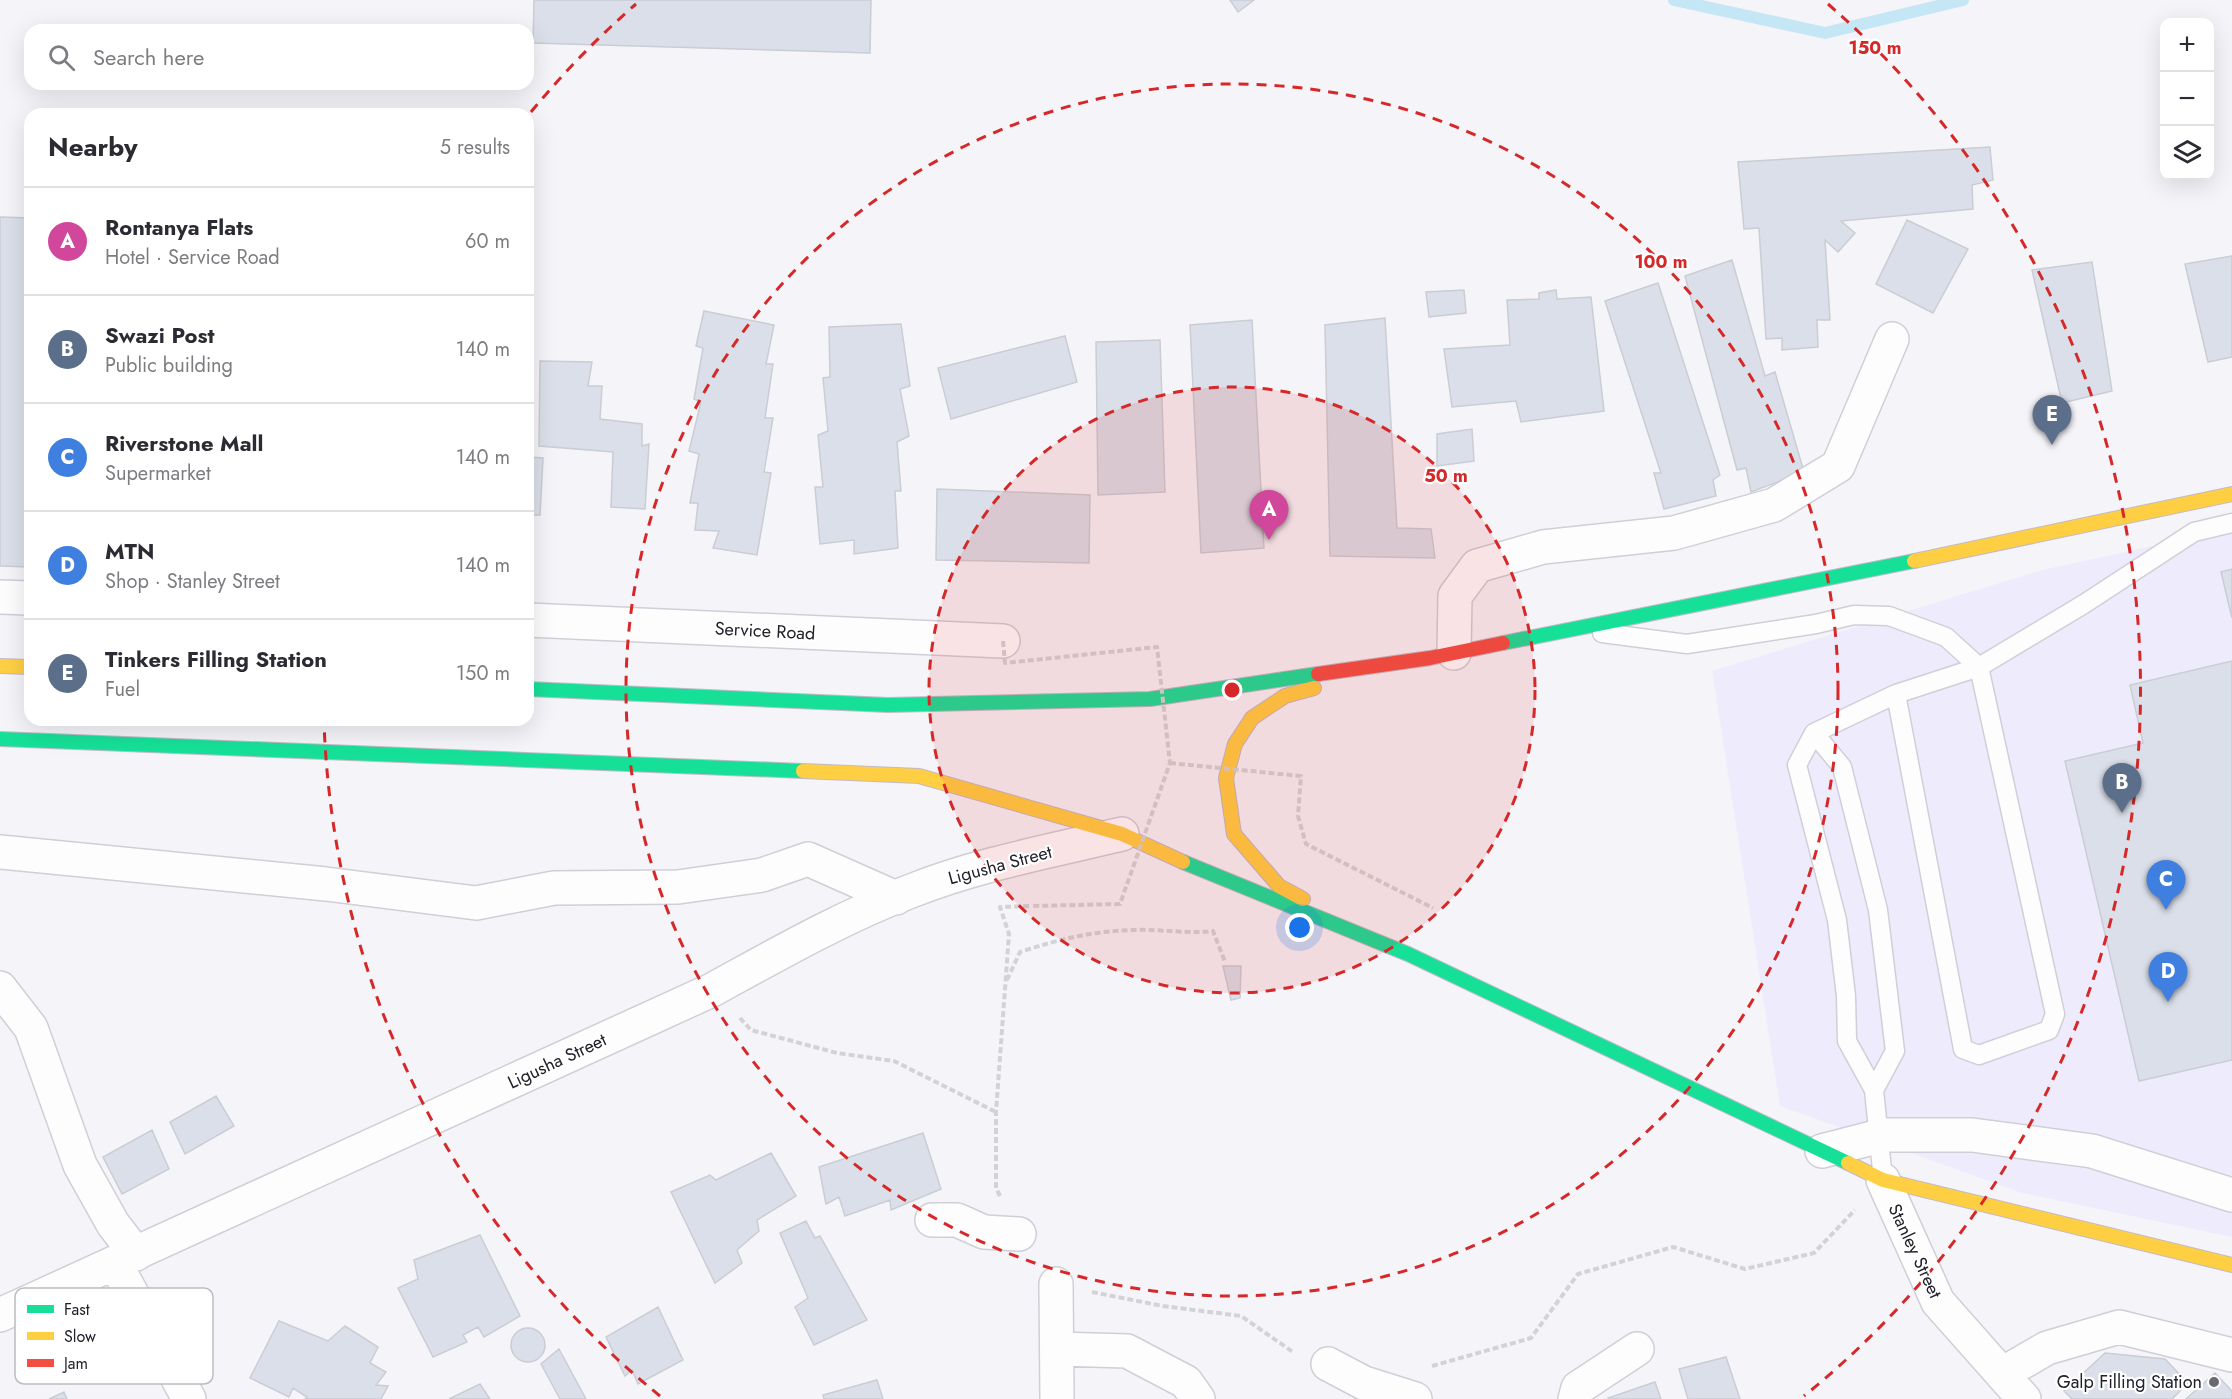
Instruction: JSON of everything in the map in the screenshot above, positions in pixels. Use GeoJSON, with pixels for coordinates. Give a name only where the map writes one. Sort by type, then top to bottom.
{"type":"FeatureCollection","features":[{"type":"Feature","properties":{"kind":"main road"},"geometry":{"type":"LineString","coordinates":[[534,689],[888,705],[1150,699],[1442,655],[1576,630],[2232,494]]}},
{"type":"Feature","properties":{"kind":"main road"},"geometry":{"type":"LineString","coordinates":[[1442,655],[1285,696],[1252,718],[1235,744],[1226,778],[1234,834],[1279,886],[1408,954],[1882,1180],[2232,1265]]}},
{"type":"Feature","properties":{"kind":"main road"},"geometry":{"type":"LineString","coordinates":[[0,666],[24,667]]}},
{"type":"Feature","properties":{"kind":"main road"},"geometry":{"type":"LineString","coordinates":[[0,739],[920,776],[1122,834],[1212,875],[1408,954]]}},
{"type":"Feature","properties":{"kind":"street"},"geometry":{"type":"LineString","coordinates":[[1442,655],[1455,596],[1476,566],[1543,547],[1674,533],[1774,505],[1838,466],[1892,339]]}},
{"type":"Feature","properties":{"kind":"street"},"geometry":{"type":"LineString","coordinates":[[0,597],[24,598]]}},
{"type":"Feature","properties":{"kind":"street","name":"Service Road"},"geometry":{"type":"LineString","coordinates":[[534,620],[1003,641]]}},
{"type":"Feature","properties":{"kind":"street","name":"Ligusha Street"},"geometry":{"type":"LineString","coordinates":[[60,1288],[712,990],[786,950],[896,897],[980,867],[1122,834]]}},
{"type":"Feature","properties":{"kind":"street"},"geometry":{"type":"LineString","coordinates":[[0,852],[326,884],[476,903],[555,888],[678,887],[762,875],[808,859],[896,897]]}},
{"type":"Feature","properties":{"kind":"street"},"geometry":{"type":"LineString","coordinates":[[0,988],[31,1028],[80,1165],[113,1224],[138,1288]]}},
{"type":"Feature","properties":{"kind":"street"},"geometry":{"type":"LineString","coordinates":[[1822,1151],[1878,1136],[1972,1135],[2092,1151],[2232,1195]]}},
{"type":"Feature","properties":{"kind":"street","name":"Stanley Street"},"geometry":{"type":"LineString","coordinates":[[1882,1180],[1938,1302],[2024,1399]]}},
{"type":"Feature","properties":{"kind":"street"},"geometry":{"type":"LineString","coordinates":[[932,1221],[957,1221],[984,1232],[1018,1234]]}},
{"type":"Feature","properties":{"kind":"street"},"geometry":{"type":"LineString","coordinates":[[1056,1284],[1057,1399]]}},
{"type":"Feature","properties":{"kind":"street","name":"Ligusha Street"},"geometry":{"type":"LineString","coordinates":[[0,1315],[15,1308]]}},
{"type":"Feature","properties":{"kind":"street"},"geometry":{"type":"LineString","coordinates":[[2002,1374],[2047,1348],[2119,1327],[2232,1355]]}},
{"type":"Feature","properties":{"kind":"street"},"geometry":{"type":"LineString","coordinates":[[1057,1349],[1127,1351],[1186,1382],[1198,1399]]}},
{"type":"Feature","properties":{"kind":"street"},"geometry":{"type":"LineString","coordinates":[[1575,1399],[1578,1388],[1637,1349]]}},
{"type":"Feature","properties":{"kind":"street"},"geometry":{"type":"LineString","coordinates":[[1328,1364],[1364,1383],[1415,1399]]}},
{"type":"Feature","properties":{"kind":"street"},"geometry":{"type":"LineString","coordinates":[[182,1384],[189,1399]]}},
{"type":"Feature","properties":{"kind":"lane"},"geometry":{"type":"LineString","coordinates":[[1882,1180],[1874,1090],[1847,1041],[1846,996],[1837,920],[1797,765],[1814,733],[1896,694],[1979,667],[2084,604],[2194,532],[2232,523]]}},
{"type":"Feature","properties":{"kind":"lane"},"geometry":{"type":"LineString","coordinates":[[1576,630],[1687,644],[1816,624],[1854,615],[1888,616],[1946,637],[1979,667],[2055,1014],[2049,1030],[1979,1055],[1964,1049],[1896,694]]}},
{"type":"Feature","properties":{"kind":"lane"},"geometry":{"type":"LineString","coordinates":[[1814,733],[1842,767],[1878,910],[1895,1051],[1874,1090]]}},
{"type":"Feature","properties":{"kind":"path"},"geometry":{"type":"LineString","coordinates":[[1003,641],[1005,663],[1158,647],[1170,763],[1120,904],[1000,907],[1009,934],[996,1112],[996,1188],[1018,1234]]}},
{"type":"Feature","properties":{"kind":"path"},"geometry":{"type":"LineString","coordinates":[[1170,763],[1301,776],[1298,816],[1306,844],[1433,908]]}},
{"type":"Feature","properties":{"kind":"path"},"geometry":{"type":"LineString","coordinates":[[1005,983],[1020,952],[1072,935],[1135,930],[1195,933],[1213,931],[1225,962]]}},
{"type":"Feature","properties":{"kind":"path"},"geometry":{"type":"LineString","coordinates":[[712,990],[752,1030],[837,1053],[894,1061],[996,1112]]}},
{"type":"Feature","properties":{"kind":"path"},"geometry":{"type":"LineString","coordinates":[[1427,1368],[1531,1338],[1578,1274],[1673,1247],[1745,1269],[1814,1253],[1882,1180]]}},
{"type":"Feature","properties":{"kind":"path"},"geometry":{"type":"LineString","coordinates":[[1056,1284],[1163,1306],[1241,1316],[1310,1364],[1328,1364]]}},
{"type":"Feature","properties":{"kind":"shaded area"},"geometry":{"type":"Polygon","coordinates":[[[2232,529],[2232,1237],[2022,1193],[1780,1106],[1712,671],[2042,570],[2232,529]]]}},
{"type":"Feature","properties":{"kind":"building"},"geometry":{"type":"Polygon","coordinates":[[[534,0],[871,0],[870,53],[534,43],[534,0]]]}},
{"type":"Feature","properties":{"kind":"building"},"geometry":{"type":"Polygon","coordinates":[[[1230,0],[1254,0],[1238,12],[1230,0]]]}},
{"type":"Feature","properties":{"kind":"building"},"geometry":{"type":"Polygon","coordinates":[[[1990,147],[1993,180],[1972,185],[1973,209],[1841,221],[1855,233],[1838,252],[1825,240],[1830,320],[1817,320],[1818,347],[1782,350],[1782,338],[1766,339],[1759,228],[1744,229],[1738,162],[1990,147]]]}},
{"type":"Feature","properties":{"kind":"building"},"geometry":{"type":"Polygon","coordinates":[[[0,217],[24,218],[24,567],[0,566],[0,217]]]}},
{"type":"Feature","properties":{"kind":"building"},"geometry":{"type":"Polygon","coordinates":[[[1907,220],[1968,249],[1933,313],[1876,284],[1907,220]]]}},
{"type":"Feature","properties":{"kind":"building"},"geometry":{"type":"Polygon","coordinates":[[[2232,256],[2232,357],[2208,362],[2185,264],[2232,256]]]}},
{"type":"Feature","properties":{"kind":"building"},"geometry":{"type":"Polygon","coordinates":[[[1732,260],[1765,376],[1775,372],[1804,472],[1751,492],[1746,468],[1737,470],[1685,276],[1732,260]]]}},
{"type":"Feature","properties":{"kind":"building"},"geometry":{"type":"Polygon","coordinates":[[[2092,262],[2112,391],[2062,403],[2032,270],[2092,262]]]}},
{"type":"Feature","properties":{"kind":"building"},"geometry":{"type":"Polygon","coordinates":[[[1658,283],[1720,475],[1713,480],[1716,496],[1664,509],[1654,473],[1661,473],[1605,301],[1658,283]]]}},
{"type":"Feature","properties":{"kind":"building"},"geometry":{"type":"Polygon","coordinates":[[[1464,290],[1466,313],[1429,317],[1426,292],[1464,290]]]}},
{"type":"Feature","properties":{"kind":"building"},"geometry":{"type":"Polygon","coordinates":[[[1556,290],[1557,299],[1591,297],[1604,411],[1521,422],[1516,401],[1452,407],[1444,349],[1510,345],[1507,300],[1539,299],[1539,293],[1556,290]]]}},
{"type":"Feature","properties":{"kind":"building"},"geometry":{"type":"Polygon","coordinates":[[[704,311],[774,325],[766,364],[773,364],[765,418],[773,418],[764,472],[771,473],[757,555],[713,548],[719,531],[695,530],[698,503],[690,503],[699,454],[689,451],[701,402],[694,399],[703,348],[696,346],[704,311]]]}},
{"type":"Feature","properties":{"kind":"building"},"geometry":{"type":"Polygon","coordinates":[[[1385,318],[1397,528],[1431,529],[1435,558],[1330,556],[1325,325],[1385,318]]]}},
{"type":"Feature","properties":{"kind":"building"},"geometry":{"type":"Polygon","coordinates":[[[1252,320],[1264,548],[1201,553],[1190,325],[1252,320]]]}},
{"type":"Feature","properties":{"kind":"building"},"geometry":{"type":"Polygon","coordinates":[[[901,324],[910,386],[900,389],[909,436],[897,442],[901,491],[895,491],[898,548],[854,554],[854,540],[820,544],[815,487],[823,487],[818,435],[828,431],[823,378],[830,377],[829,327],[901,324]]]}},
{"type":"Feature","properties":{"kind":"building"},"geometry":{"type":"Polygon","coordinates":[[[1065,336],[1077,382],[951,419],[938,368],[1065,336]]]}},
{"type":"Feature","properties":{"kind":"building"},"geometry":{"type":"Polygon","coordinates":[[[1160,340],[1165,492],[1098,495],[1096,342],[1160,340]]]}},
{"type":"Feature","properties":{"kind":"building"},"geometry":{"type":"Polygon","coordinates":[[[540,361],[592,362],[588,386],[602,386],[600,419],[642,424],[642,446],[649,444],[645,509],[611,507],[613,452],[539,446],[540,361]]]}},
{"type":"Feature","properties":{"kind":"building"},"geometry":{"type":"Polygon","coordinates":[[[1472,429],[1474,461],[1437,466],[1437,434],[1472,429]]]}},
{"type":"Feature","properties":{"kind":"building"},"geometry":{"type":"Polygon","coordinates":[[[534,457],[543,458],[540,515],[534,515],[534,457]]]}},
{"type":"Feature","properties":{"kind":"building"},"geometry":{"type":"Polygon","coordinates":[[[937,489],[1090,495],[1089,563],[936,560],[937,489]]]}},
{"type":"Feature","properties":{"kind":"building"},"geometry":{"type":"Polygon","coordinates":[[[2232,569],[2232,618],[2221,572],[2232,569]]]}},
{"type":"Feature","properties":{"kind":"building"},"geometry":{"type":"Polygon","coordinates":[[[2232,661],[2232,1060],[2139,1081],[2065,761],[2143,743],[2130,685],[2232,661]]]}},
{"type":"Feature","properties":{"kind":"building"},"geometry":{"type":"Polygon","coordinates":[[[1223,966],[1241,966],[1240,998],[1231,1000],[1223,966]]]}},
{"type":"Feature","properties":{"kind":"building"},"geometry":{"type":"Polygon","coordinates":[[[216,1096],[234,1126],[185,1154],[170,1122],[216,1096]]]}},
{"type":"Feature","properties":{"kind":"building"},"geometry":{"type":"Polygon","coordinates":[[[152,1130],[169,1169],[122,1194],[103,1157],[152,1130]]]}},
{"type":"Feature","properties":{"kind":"building"},"geometry":{"type":"Polygon","coordinates":[[[923,1133],[941,1189],[891,1210],[890,1200],[845,1216],[839,1197],[826,1204],[819,1167],[923,1133]]]}},
{"type":"Feature","properties":{"kind":"building"},"geometry":{"type":"Polygon","coordinates":[[[771,1153],[796,1196],[757,1220],[759,1231],[737,1250],[742,1263],[715,1283],[671,1192],[710,1175],[716,1180],[771,1153]]]}},
{"type":"Feature","properties":{"kind":"building"},"geometry":{"type":"Polygon","coordinates":[[[806,1221],[815,1238],[820,1236],[867,1320],[814,1345],[795,1307],[808,1298],[780,1233],[806,1221]]]}},
{"type":"Feature","properties":{"kind":"building"},"geometry":{"type":"Polygon","coordinates":[[[480,1235],[520,1316],[484,1337],[478,1327],[463,1335],[467,1342],[433,1357],[398,1288],[418,1279],[414,1260],[480,1235]]]}},
{"type":"Feature","properties":{"kind":"building"},"geometry":{"type":"Polygon","coordinates":[[[658,1307],[683,1360],[638,1384],[632,1370],[625,1376],[606,1337],[658,1307]]]}},
{"type":"Feature","properties":{"kind":"building"},"geometry":{"type":"Polygon","coordinates":[[[279,1321],[328,1341],[345,1326],[378,1347],[370,1363],[386,1372],[376,1385],[388,1386],[381,1399],[305,1399],[307,1397],[293,1388],[289,1397],[250,1378],[279,1321]]]}},
{"type":"Feature","properties":{"kind":"building"},"geometry":{"type":"Polygon","coordinates":[[[528,1328],[540,1333],[545,1345],[540,1357],[528,1362],[516,1357],[511,1345],[516,1333],[528,1328]]]}},
{"type":"Feature","properties":{"kind":"building"},"geometry":{"type":"Polygon","coordinates":[[[559,1349],[586,1399],[560,1399],[541,1364],[559,1349]]]}},
{"type":"Feature","properties":{"kind":"building"},"geometry":{"type":"Polygon","coordinates":[[[2105,1353],[2165,1359],[2188,1383],[2172,1399],[2072,1399],[2064,1391],[2105,1353]]]}},
{"type":"Feature","properties":{"kind":"building"},"geometry":{"type":"Polygon","coordinates":[[[1726,1357],[1740,1399],[1688,1399],[1679,1369],[1726,1357]]]}},
{"type":"Feature","properties":{"kind":"building","name":"Galp Filling Station"},"geometry":{"type":"Polygon","coordinates":[[[2215,1373],[2232,1391],[2232,1399],[2186,1399],[2215,1373]]]}},
{"type":"Feature","properties":{"kind":"building"},"geometry":{"type":"Polygon","coordinates":[[[877,1380],[883,1399],[824,1399],[823,1395],[877,1380]]]}},
{"type":"Feature","properties":{"kind":"building"},"geometry":{"type":"Polygon","coordinates":[[[1655,1382],[1661,1399],[1608,1398],[1655,1382]]]}},
{"type":"Feature","properties":{"kind":"building"},"geometry":{"type":"Polygon","coordinates":[[[480,1384],[490,1399],[449,1399],[480,1384]]]}},
{"type":"Feature","properties":{"kind":"building"},"geometry":{"type":"Polygon","coordinates":[[[64,1392],[67,1399],[49,1399],[64,1392]]]}},
{"type":"Feature","properties":{"kind":"waterway"},"geometry":{"type":"LineString","coordinates":[[1674,0],[1825,33],[1963,0]]}},
{"type":"Feature","properties":{"kind":"traffic: fast"},"geometry":{"type":"LineString","coordinates":[[1503,643],[1914,561]]}},
{"type":"Feature","properties":{"kind":"traffic: fast"},"geometry":{"type":"LineString","coordinates":[[534,689],[888,705],[1150,699],[1318,674]]}},
{"type":"Feature","properties":{"kind":"traffic: fast"},"geometry":{"type":"LineString","coordinates":[[0,739],[803,771]]}},
{"type":"Feature","properties":{"kind":"traffic: fast"},"geometry":{"type":"LineString","coordinates":[[1183,862],[1408,954],[1848,1163]]}},
{"type":"Feature","properties":{"kind":"traffic: slow"},"geometry":{"type":"LineString","coordinates":[[1914,561],[2232,494]]}},
{"type":"Feature","properties":{"kind":"traffic: slow"},"geometry":{"type":"LineString","coordinates":[[0,666],[24,667]]}},
{"type":"Feature","properties":{"kind":"traffic: slow"},"geometry":{"type":"LineString","coordinates":[[1303,899],[1279,886],[1234,834],[1226,778],[1235,744],[1252,718],[1285,696],[1314,688]]}},
{"type":"Feature","properties":{"kind":"traffic: slow"},"geometry":{"type":"LineString","coordinates":[[803,771],[919,776],[1122,834],[1183,862]]}},
{"type":"Feature","properties":{"kind":"traffic: slow"},"geometry":{"type":"LineString","coordinates":[[1848,1163],[1883,1180],[2232,1265]]}},
{"type":"Feature","properties":{"kind":"traffic: jam"},"geometry":{"type":"LineString","coordinates":[[1318,674],[1430,658],[1503,643]]}},
{"type":"Feature","properties":{"kind":"place","name":"Tinkers Filling Station"},"geometry":{"type":"Point","coordinates":[2052,445]}},
{"type":"Feature","properties":{"kind":"place","name":"Rontanya Flats"},"geometry":{"type":"Point","coordinates":[1269,540]}},
{"type":"Feature","properties":{"kind":"place","name":"Swazi Post"},"geometry":{"type":"Point","coordinates":[2122,813]}},
{"type":"Feature","properties":{"kind":"place","name":"Riverstone Mall"},"geometry":{"type":"Point","coordinates":[2166,910]}},
{"type":"Feature","properties":{"kind":"place","name":"MTN"},"geometry":{"type":"Point","coordinates":[2168,1002]}},
{"type":"Feature","properties":{"kind":"place","name":"Galp Filling Station"},"geometry":{"type":"Point","coordinates":[2214,1382]}}]}
